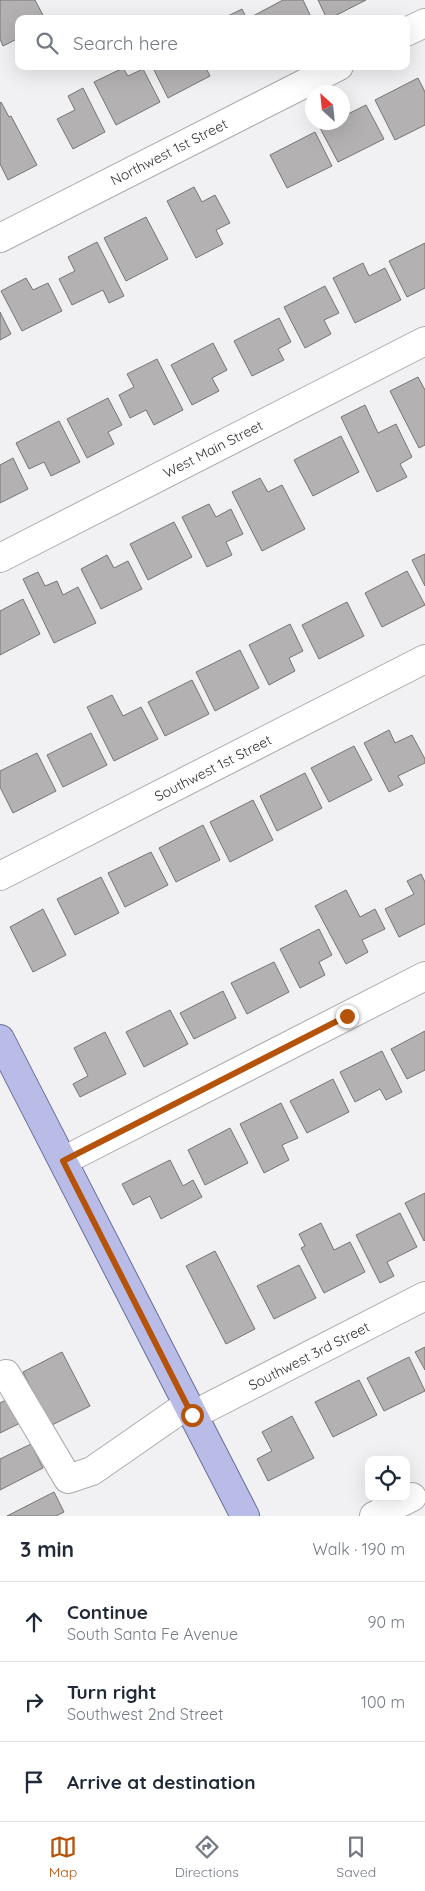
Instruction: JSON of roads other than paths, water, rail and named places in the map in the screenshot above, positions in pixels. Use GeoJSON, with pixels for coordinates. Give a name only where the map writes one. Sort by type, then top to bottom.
{"type":"FeatureCollection","features":[{"type":"Feature","properties":{"kind":"main road"},"geometry":{"type":"LineString","coordinates":[[0,1039],[245,1516]]}},
{"type":"Feature","properties":{"kind":"street"},"geometry":{"type":"LineString","coordinates":[[410,30],[425,23]]}},
{"type":"Feature","properties":{"kind":"street","name":"Northwest 1st Street"},"geometry":{"type":"LineString","coordinates":[[0,238],[331,70]]}},
{"type":"Feature","properties":{"kind":"street","name":"West Main Street"},"geometry":{"type":"LineString","coordinates":[[0,558],[425,341]]}},
{"type":"Feature","properties":{"kind":"street","name":"Southwest 1st Street"},"geometry":{"type":"LineString","coordinates":[[0,876],[425,659]]}},
{"type":"Feature","properties":{"kind":"street"},"geometry":{"type":"LineString","coordinates":[[63,1161],[425,976]]}},
{"type":"Feature","properties":{"kind":"street","name":"Southwest 3rd Street"},"geometry":{"type":"LineString","coordinates":[[0,1377],[6,1374],[68,1480],[92,1472],[190,1410],[425,1296]]}},
{"type":"Feature","properties":{"kind":"street"},"geometry":{"type":"LineString","coordinates":[[374,1516],[412,1497]]}}]}
